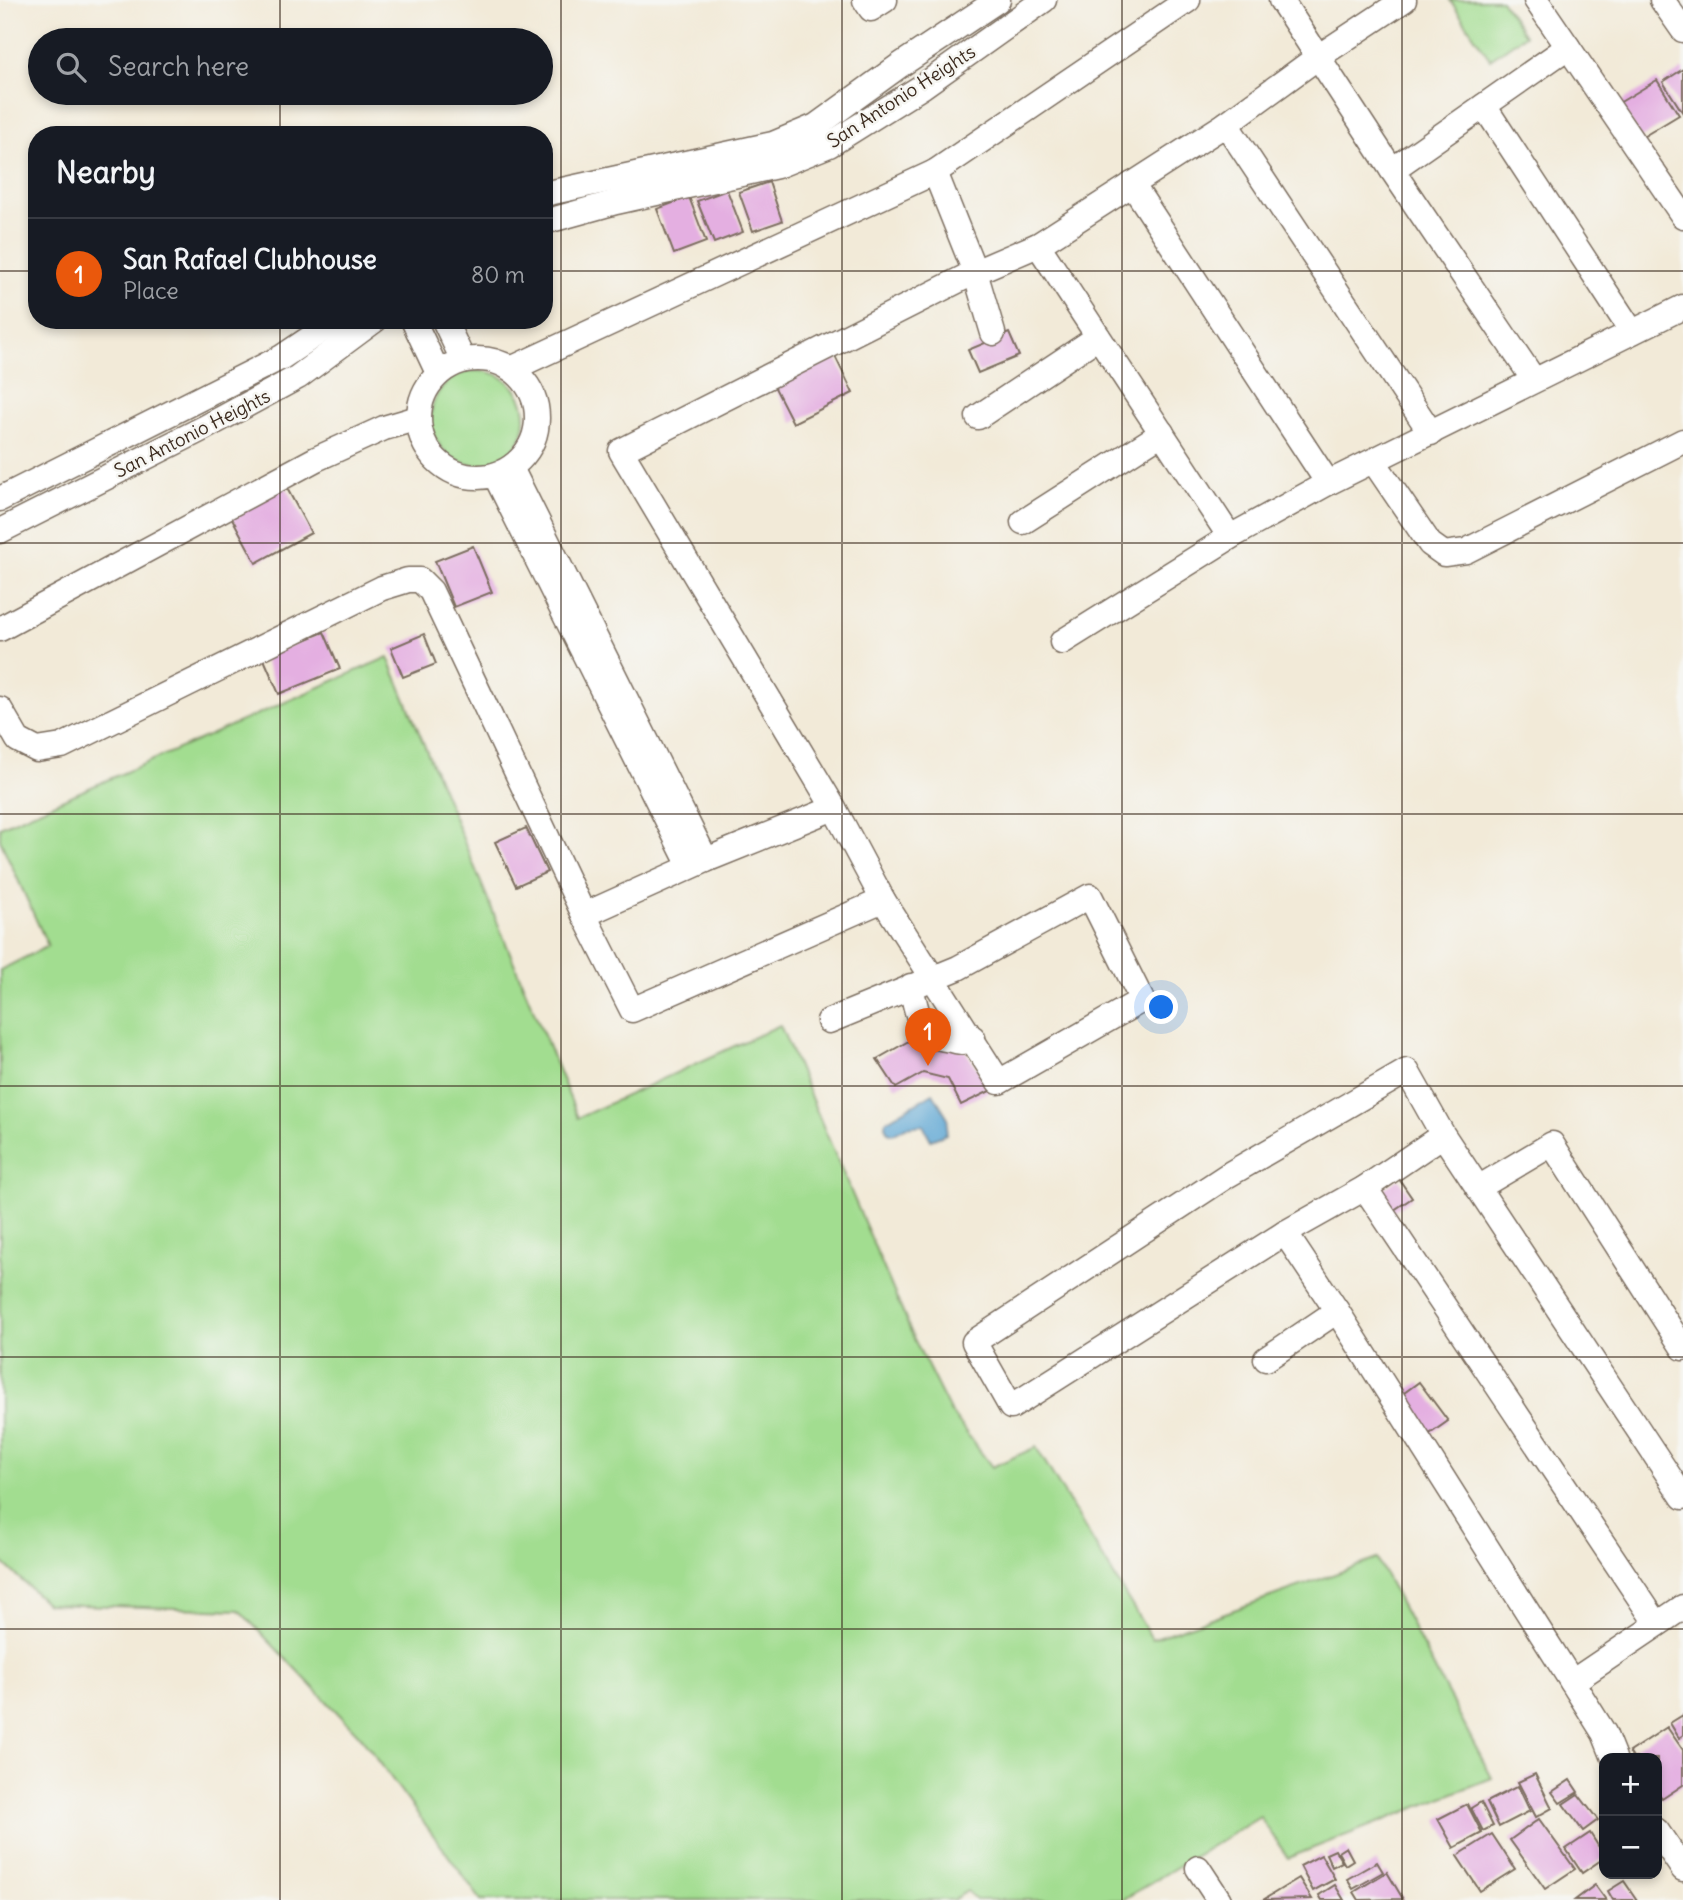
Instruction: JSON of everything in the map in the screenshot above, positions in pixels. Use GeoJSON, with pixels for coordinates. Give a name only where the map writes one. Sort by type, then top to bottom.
{"type":"FeatureCollection","features":[{"type":"Feature","properties":{"kind":"street"},"geometry":{"type":"LineString","coordinates":[[865,0],[871,9],[885,0]]}},
{"type":"Feature","properties":{"kind":"street","name":"San Antonio Heights"},"geometry":{"type":"LineString","coordinates":[[553,192],[773,144],[817,126],[899,66],[998,0]]}},
{"type":"Feature","properties":{"kind":"street","name":"San Antonio Heights"},"geometry":{"type":"LineString","coordinates":[[553,220],[616,202],[777,166],[829,145],[923,86],[1044,0]]}},
{"type":"Feature","properties":{"kind":"street"},"geometry":{"type":"LineString","coordinates":[[511,369],[935,172],[1188,0]]}},
{"type":"Feature","properties":{"kind":"street"},"geometry":{"type":"LineString","coordinates":[[1281,0],[1534,380]]}},
{"type":"Feature","properties":{"kind":"street"},"geometry":{"type":"LineString","coordinates":[[829,1021],[911,986],[934,978],[958,968],[1090,896],[1142,1000],[999,1082],[973,1038],[934,978],[883,900],[834,808],[621,451],[975,272],[1038,245],[1226,124],[1318,57],[1404,0]]}},
{"type":"Feature","properties":{"kind":"street"},"geometry":{"type":"LineString","coordinates":[[1536,0],[1683,216]]}},
{"type":"Feature","properties":{"kind":"street"},"geometry":{"type":"LineString","coordinates":[[1662,0],[1683,30]]}},
{"type":"Feature","properties":{"kind":"street"},"geometry":{"type":"LineString","coordinates":[[1392,170],[1568,47]]}},
{"type":"Feature","properties":{"kind":"street"},"geometry":{"type":"LineString","coordinates":[[1484,106],[1632,332]]}},
{"type":"Feature","properties":{"kind":"street"},"geometry":{"type":"LineString","coordinates":[[1226,124],[1431,432]]}},
{"type":"Feature","properties":{"kind":"street"},"geometry":{"type":"LineString","coordinates":[[935,172],[975,272],[993,332]]}},
{"type":"Feature","properties":{"kind":"street"},"geometry":{"type":"LineString","coordinates":[[1132,184],[1328,483]]}},
{"type":"Feature","properties":{"kind":"street"},"geometry":{"type":"LineString","coordinates":[[1038,245],[1230,537]]}},
{"type":"Feature","properties":{"kind":"street"},"geometry":{"type":"LineString","coordinates":[[1062,642],[1230,537],[1328,483],[1683,307]]}},
{"type":"Feature","properties":{"kind":"street","name":"San Antonio Heights"},"geometry":{"type":"LineString","coordinates":[[0,499],[282,357],[324,329]]}},
{"type":"Feature","properties":{"kind":"street","name":"San Antonio Heights"},"geometry":{"type":"LineString","coordinates":[[0,531],[204,428],[298,377],[364,329]]}},
{"type":"Feature","properties":{"kind":"street"},"geometry":{"type":"LineString","coordinates":[[417,329],[438,373]]}},
{"type":"Feature","properties":{"kind":"street"},"geometry":{"type":"LineString","coordinates":[[448,329],[464,360]]}},
{"type":"Feature","properties":{"kind":"street"},"geometry":{"type":"LineString","coordinates":[[978,417],[1098,337]]}},
{"type":"Feature","properties":{"kind":"street"},"geometry":{"type":"LineString","coordinates":[[464,360],[488,360],[511,369],[525,382],[534,399],[538,418],[535,437],[526,454],[503,472],[476,478],[458,475],[441,466],[429,453],[420,436],[420,401],[427,386],[438,373],[464,360]]}},
{"type":"Feature","properties":{"kind":"street"},"geometry":{"type":"LineString","coordinates":[[0,629],[316,459],[384,428],[418,418]]}},
{"type":"Feature","properties":{"kind":"street"},"geometry":{"type":"LineString","coordinates":[[1023,522],[1162,432]]}},
{"type":"Feature","properties":{"kind":"street"},"geometry":{"type":"LineString","coordinates":[[1374,462],[1430,544],[1444,554],[1466,551],[1683,441]]}},
{"type":"Feature","properties":{"kind":"street"},"geometry":{"type":"LineString","coordinates":[[503,472],[698,864]]}},
{"type":"Feature","properties":{"kind":"street"},"geometry":{"type":"LineString","coordinates":[[0,709],[18,740],[37,750],[62,746],[382,588],[408,580],[420,580],[431,591],[584,915],[632,1010],[883,900]]}},
{"type":"Feature","properties":{"kind":"street"},"geometry":{"type":"LineString","coordinates":[[584,915],[834,808]]}},
{"type":"Feature","properties":{"kind":"street"},"geometry":{"type":"LineString","coordinates":[[911,986],[916,1007],[927,1032],[961,1043],[969,1042],[973,1038]]}},
{"type":"Feature","properties":{"kind":"street"},"geometry":{"type":"LineString","coordinates":[[1443,1135],[1365,1188],[1285,1233],[1011,1407],[974,1342],[1228,1175],[1407,1071],[1443,1135],[1683,1497]]}},
{"type":"Feature","properties":{"kind":"street"},"geometry":{"type":"LineString","coordinates":[[1478,1188],[1552,1144],[1683,1348]]}},
{"type":"Feature","properties":{"kind":"street"},"geometry":{"type":"LineString","coordinates":[[1365,1188],[1657,1624]]}},
{"type":"Feature","properties":{"kind":"street"},"geometry":{"type":"LineString","coordinates":[[1285,1233],[1572,1682],[1604,1733],[1612,1753]]}},
{"type":"Feature","properties":{"kind":"street"},"geometry":{"type":"LineString","coordinates":[[1266,1359],[1337,1311]]}},
{"type":"Feature","properties":{"kind":"street"},"geometry":{"type":"LineString","coordinates":[[1572,1682],[1683,1606]]}},
{"type":"Feature","properties":{"kind":"street"},"geometry":{"type":"LineString","coordinates":[[1662,1838],[1683,1869]]}},
{"type":"Feature","properties":{"kind":"street"},"geometry":{"type":"LineString","coordinates":[[1198,1868],[1219,1900]]}},
{"type":"Feature","properties":{"kind":"green space"},"geometry":{"type":"Polygon","coordinates":[[[1450,0],[1501,0],[1525,35],[1490,59],[1450,0]]]}},
{"type":"Feature","properties":{"kind":"green space"},"geometry":{"type":"Polygon","coordinates":[[[478,371],[496,374],[512,384],[522,400],[525,418],[522,436],[512,452],[496,462],[478,465],[460,462],[444,452],[434,436],[431,418],[434,400],[444,384],[460,374],[478,371]]]}},
{"type":"Feature","properties":{"kind":"green space"},"geometry":{"type":"Polygon","coordinates":[[[388,657],[578,1118],[780,1025],[914,1339],[950,1411],[992,1467],[1036,1447],[1152,1639],[1377,1559],[1492,1778],[1288,1858],[1260,1817],[1122,1900],[976,1900],[967,1891],[953,1900],[481,1900],[361,1737],[239,1610],[47,1604],[0,1560],[0,970],[48,946],[0,840],[0,827],[388,657]]]}},
{"type":"Feature","properties":{"kind":"water"},"geometry":{"type":"Polygon","coordinates":[[[933,1093],[948,1118],[946,1134],[931,1140],[923,1125],[905,1127],[893,1134],[888,1132],[886,1121],[933,1093]]]}},
{"type":"Feature","properties":{"kind":"building"},"geometry":{"type":"Polygon","coordinates":[[[1683,69],[1683,113],[1663,82],[1683,69]]]}},
{"type":"Feature","properties":{"kind":"building"},"geometry":{"type":"Polygon","coordinates":[[[1657,80],[1679,115],[1641,138],[1619,103],[1657,80]]]}},
{"type":"Feature","properties":{"kind":"building"},"geometry":{"type":"Polygon","coordinates":[[[769,182],[782,221],[753,231],[739,192],[769,182]]]}},
{"type":"Feature","properties":{"kind":"building"},"geometry":{"type":"Polygon","coordinates":[[[727,190],[743,232],[714,243],[697,201],[727,190]]]}},
{"type":"Feature","properties":{"kind":"building"},"geometry":{"type":"Polygon","coordinates":[[[689,197],[706,242],[674,254],[657,209],[689,197]]]}},
{"type":"Feature","properties":{"kind":"building"},"geometry":{"type":"Polygon","coordinates":[[[1009,333],[1019,356],[978,373],[968,350],[1009,333]]]}},
{"type":"Feature","properties":{"kind":"building"},"geometry":{"type":"Polygon","coordinates":[[[832,350],[853,393],[793,423],[771,380],[832,350]]]}},
{"type":"Feature","properties":{"kind":"building"},"geometry":{"type":"Polygon","coordinates":[[[282,479],[311,533],[256,563],[227,509],[282,479]]]}},
{"type":"Feature","properties":{"kind":"building"},"geometry":{"type":"Polygon","coordinates":[[[473,546],[492,592],[454,607],[435,561],[473,546]]]}},
{"type":"Feature","properties":{"kind":"building"},"geometry":{"type":"Polygon","coordinates":[[[324,632],[340,669],[279,694],[263,657],[324,632]]]}},
{"type":"Feature","properties":{"kind":"building"},"geometry":{"type":"Polygon","coordinates":[[[424,634],[436,664],[403,677],[391,648],[424,634]]]}},
{"type":"Feature","properties":{"kind":"building"},"geometry":{"type":"Polygon","coordinates":[[[526,828],[547,872],[516,886],[495,842],[526,828]]]}},
{"type":"Feature","properties":{"kind":"building"},"geometry":{"type":"Polygon","coordinates":[[[914,1038],[965,1051],[992,1090],[961,1105],[948,1079],[923,1073],[896,1088],[877,1059],[914,1038]]]}},
{"type":"Feature","properties":{"kind":"building"},"geometry":{"type":"Polygon","coordinates":[[[1399,1179],[1412,1198],[1391,1212],[1378,1192],[1399,1179]]]}},
{"type":"Feature","properties":{"kind":"building"},"geometry":{"type":"Polygon","coordinates":[[[1419,1382],[1448,1421],[1428,1435],[1400,1396],[1419,1382]]]}},
{"type":"Feature","properties":{"kind":"building"},"geometry":{"type":"Polygon","coordinates":[[[1683,1715],[1683,1735],[1679,1738],[1670,1723],[1683,1715]]]}},
{"type":"Feature","properties":{"kind":"building"},"geometry":{"type":"Polygon","coordinates":[[[1667,1727],[1683,1750],[1683,1785],[1662,1799],[1662,1753],[1629,1752],[1667,1727]]]}},
{"type":"Feature","properties":{"kind":"building"},"geometry":{"type":"Polygon","coordinates":[[[1535,1774],[1552,1808],[1536,1817],[1518,1782],[1535,1774]]]}},
{"type":"Feature","properties":{"kind":"building"},"geometry":{"type":"Polygon","coordinates":[[[1570,1780],[1578,1792],[1560,1803],[1552,1792],[1570,1780]]]}},
{"type":"Feature","properties":{"kind":"building"},"geometry":{"type":"Polygon","coordinates":[[[1518,1786],[1530,1811],[1499,1827],[1487,1802],[1518,1786]]]}},
{"type":"Feature","properties":{"kind":"building"},"geometry":{"type":"Polygon","coordinates":[[[1578,1794],[1598,1820],[1583,1831],[1563,1804],[1578,1794]]]}},
{"type":"Feature","properties":{"kind":"building"},"geometry":{"type":"Polygon","coordinates":[[[1481,1802],[1493,1826],[1483,1831],[1471,1808],[1481,1802]]]}},
{"type":"Feature","properties":{"kind":"building"},"geometry":{"type":"Polygon","coordinates":[[[1467,1804],[1482,1833],[1454,1848],[1438,1819],[1467,1804]]]}},
{"type":"Feature","properties":{"kind":"building"},"geometry":{"type":"Polygon","coordinates":[[[1539,1819],[1575,1869],[1545,1889],[1510,1840],[1539,1819]]]}},
{"type":"Feature","properties":{"kind":"building"},"geometry":{"type":"Polygon","coordinates":[[[1590,1833],[1599,1847],[1599,1861],[1582,1873],[1566,1849],[1590,1833]]]}},
{"type":"Feature","properties":{"kind":"building"},"geometry":{"type":"Polygon","coordinates":[[[1492,1834],[1515,1869],[1480,1891],[1457,1856],[1492,1834]]]}},
{"type":"Feature","properties":{"kind":"building"},"geometry":{"type":"Polygon","coordinates":[[[1346,1847],[1353,1860],[1345,1865],[1338,1852],[1346,1847]]]}},
{"type":"Feature","properties":{"kind":"building"},"geometry":{"type":"Polygon","coordinates":[[[1335,1850],[1342,1862],[1332,1867],[1326,1854],[1335,1850]]]}},
{"type":"Feature","properties":{"kind":"building"},"geometry":{"type":"Polygon","coordinates":[[[1321,1855],[1335,1879],[1313,1891],[1300,1866],[1321,1855]]]}},
{"type":"Feature","properties":{"kind":"building"},"geometry":{"type":"Polygon","coordinates":[[[1377,1862],[1383,1872],[1353,1889],[1347,1879],[1377,1862]]]}},
{"type":"Feature","properties":{"kind":"building"},"geometry":{"type":"Polygon","coordinates":[[[1387,1872],[1403,1899],[1359,1900],[1354,1892],[1387,1872]]]}},
{"type":"Feature","properties":{"kind":"building"},"geometry":{"type":"Polygon","coordinates":[[[1299,1878],[1312,1899],[1263,1900],[1299,1878]]]}},
{"type":"Feature","properties":{"kind":"building"},"geometry":{"type":"Polygon","coordinates":[[[1624,1881],[1637,1900],[1613,1900],[1608,1891],[1624,1881]]]}},
{"type":"Feature","properties":{"kind":"building"},"geometry":{"type":"Polygon","coordinates":[[[1335,1885],[1344,1900],[1322,1900],[1319,1895],[1335,1885]]]}},
{"type":"Feature","properties":{"kind":"building"},"geometry":{"type":"Polygon","coordinates":[[[1595,1885],[1606,1900],[1575,1900],[1595,1885]]]}},
{"type":"Feature","properties":{"kind":"place","name":"San Rafael Clubhouse"},"geometry":{"type":"Point","coordinates":[928,1066]}}]}
